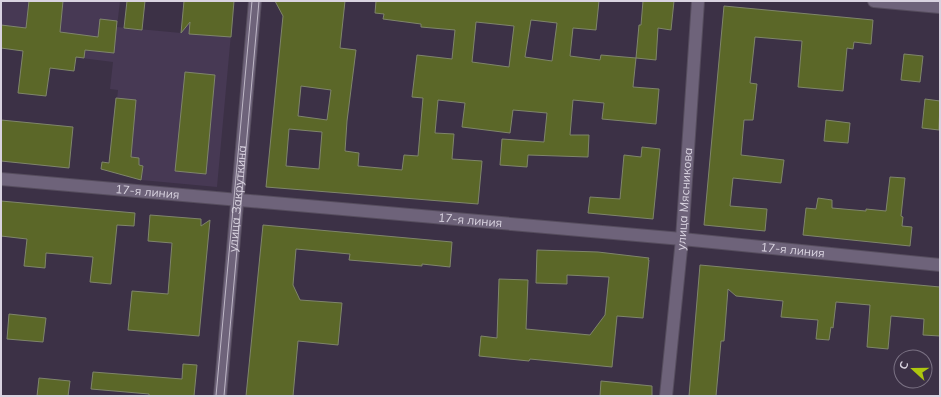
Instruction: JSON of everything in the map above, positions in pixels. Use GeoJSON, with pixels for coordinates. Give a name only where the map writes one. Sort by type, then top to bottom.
{"type":"FeatureCollection","features":[{"type":"Feature","properties":{"kind":"street","name":"улица Закруткина"},"geometry":{"type":"LineString","coordinates":[[220,396],[239,199],[255,1]]}},
{"type":"Feature","properties":{"kind":"street","name":"улица Мясникова"},"geometry":{"type":"LineString","coordinates":[[666,396],[682,239],[698,1]]}},
{"type":"Feature","properties":{"kind":"street"},"geometry":{"type":"LineString","coordinates":[[874,1],[940,7]]}},
{"type":"Feature","properties":{"kind":"street","name":"17-я линия"},"geometry":{"type":"LineString","coordinates":[[1,179],[682,239],[940,265]]}},
{"type":"Feature","properties":{"kind":"shaded area"},"geometry":{"type":"Polygon","coordinates":[[[1,1],[120,1],[117,27],[181,33],[184,1],[234,1],[217,187],[141,180],[143,166],[139,165],[139,158],[131,157],[136,100],[117,99],[118,90],[110,89],[113,62],[1,48],[1,1]]]}},
{"type":"Feature","properties":{"kind":"building"},"geometry":{"type":"Polygon","coordinates":[[[29,1],[63,1],[60,32],[98,37],[100,19],[117,21],[114,53],[85,50],[84,58],[76,57],[74,71],[50,68],[46,96],[18,93],[23,51],[1,48],[1,25],[26,28],[29,1]]]}},
{"type":"Feature","properties":{"kind":"building"},"geometry":{"type":"Polygon","coordinates":[[[127,1],[145,1],[142,30],[124,28],[127,1]]]}},
{"type":"Feature","properties":{"kind":"building"},"geometry":{"type":"Polygon","coordinates":[[[184,1],[234,1],[231,37],[189,34],[190,22],[181,33],[184,1]]]}},
{"type":"Feature","properties":{"kind":"building"},"geometry":{"type":"Polygon","coordinates":[[[275,1],[345,1],[340,48],[356,50],[347,121],[345,151],[359,153],[358,166],[402,170],[404,155],[418,156],[423,98],[412,97],[417,55],[452,59],[455,30],[421,27],[421,24],[383,19],[384,14],[375,13],[376,1],[599,1],[596,30],[573,28],[570,56],[600,60],[601,55],[636,58],[633,87],[659,89],[656,124],[602,119],[604,103],[573,100],[570,135],[589,135],[588,157],[528,155],[527,167],[500,165],[502,139],[544,142],[547,113],[513,110],[510,133],[462,127],[465,103],[438,100],[435,133],[454,134],[452,159],[482,161],[478,204],[266,187],[283,16],[275,1]],[[531,20],[525,57],[552,61],[557,23],[531,20]],[[476,22],[472,62],[509,67],[514,26],[476,22]],[[301,86],[298,116],[327,120],[331,90],[301,86]],[[289,129],[286,166],[319,169],[322,132],[289,129]]]}},
{"type":"Feature","properties":{"kind":"building"},"geometry":{"type":"Polygon","coordinates":[[[643,1],[674,1],[671,30],[658,28],[656,60],[636,58],[643,1]]]}},
{"type":"Feature","properties":{"kind":"building"},"geometry":{"type":"Polygon","coordinates":[[[724,6],[873,20],[871,44],[854,42],[853,49],[847,48],[843,91],[798,87],[802,41],[755,37],[750,83],[757,84],[753,120],[744,120],[741,155],[784,160],[781,183],[733,178],[730,206],[767,209],[765,231],[704,225],[724,6]]]}},
{"type":"Feature","properties":{"kind":"building"},"geometry":{"type":"Polygon","coordinates":[[[904,54],[923,56],[920,82],[901,80],[904,54]]]}},
{"type":"Feature","properties":{"kind":"building"},"geometry":{"type":"Polygon","coordinates":[[[185,72],[215,75],[206,174],[175,171],[185,72]]]}},
{"type":"Feature","properties":{"kind":"building"},"geometry":{"type":"Polygon","coordinates":[[[116,98],[136,100],[131,157],[139,158],[139,165],[143,166],[141,180],[101,169],[102,162],[109,163],[116,98]]]}},
{"type":"Feature","properties":{"kind":"building"},"geometry":{"type":"Polygon","coordinates":[[[925,99],[940,101],[939,130],[922,128],[925,99]]]}},
{"type":"Feature","properties":{"kind":"building"},"geometry":{"type":"Polygon","coordinates":[[[1,120],[73,127],[69,168],[1,161],[1,120]]]}},
{"type":"Feature","properties":{"kind":"building"},"geometry":{"type":"Polygon","coordinates":[[[826,120],[850,123],[848,143],[824,141],[826,120]]]}},
{"type":"Feature","properties":{"kind":"building"},"geometry":{"type":"Polygon","coordinates":[[[642,147],[660,149],[653,219],[588,213],[590,197],[620,199],[624,155],[641,157],[642,147]]]}},
{"type":"Feature","properties":{"kind":"building"},"geometry":{"type":"Polygon","coordinates":[[[890,177],[905,178],[901,216],[903,217],[902,226],[912,227],[910,246],[803,235],[806,208],[816,209],[818,198],[832,200],[832,208],[886,211],[890,177]]]}},
{"type":"Feature","properties":{"kind":"building"},"geometry":{"type":"Polygon","coordinates":[[[1,201],[135,213],[134,226],[117,225],[111,284],[90,282],[93,257],[46,253],[45,268],[24,266],[27,239],[1,236],[1,201]]]}},
{"type":"Feature","properties":{"kind":"building"},"geometry":{"type":"Polygon","coordinates":[[[150,215],[201,219],[201,226],[210,220],[199,336],[128,330],[132,291],[168,294],[172,243],[148,241],[150,215]]]}},
{"type":"Feature","properties":{"kind":"building"},"geometry":{"type":"Polygon","coordinates":[[[263,225],[452,242],[450,267],[349,260],[350,254],[296,249],[293,285],[300,300],[342,303],[338,345],[298,341],[293,396],[246,396],[263,225]]]}},
{"type":"Feature","properties":{"kind":"building"},"geometry":{"type":"Polygon","coordinates":[[[537,250],[598,252],[649,258],[643,318],[617,316],[612,367],[530,359],[529,361],[479,356],[481,336],[497,338],[499,279],[528,280],[526,329],[590,335],[605,315],[609,277],[567,275],[567,284],[536,283],[537,250]]]}},
{"type":"Feature","properties":{"kind":"building"},"geometry":{"type":"Polygon","coordinates":[[[700,265],[940,287],[940,336],[923,335],[924,319],[891,316],[888,349],[867,347],[870,305],[836,302],[833,328],[831,327],[829,340],[816,339],[818,320],[781,317],[783,301],[736,296],[728,289],[724,341],[721,341],[716,396],[689,396],[700,265]]]}},
{"type":"Feature","properties":{"kind":"building"},"geometry":{"type":"Polygon","coordinates":[[[9,314],[46,318],[43,342],[7,339],[9,314]]]}},
{"type":"Feature","properties":{"kind":"building"},"geometry":{"type":"Polygon","coordinates":[[[183,364],[197,365],[194,396],[149,396],[149,394],[91,389],[93,372],[182,379],[183,364]]]}},
{"type":"Feature","properties":{"kind":"building"},"geometry":{"type":"Polygon","coordinates":[[[39,378],[70,381],[68,396],[37,396],[39,378]]]}},
{"type":"Feature","properties":{"kind":"building"},"geometry":{"type":"Polygon","coordinates":[[[601,381],[652,386],[652,396],[600,396],[601,381]]]}},
{"type":"Feature","properties":{"kind":"tram line"},"geometry":{"type":"LineString","coordinates":[[216,396],[252,1]]}},
{"type":"Feature","properties":{"kind":"tram line"},"geometry":{"type":"LineString","coordinates":[[224,396],[259,1]]}}]}
